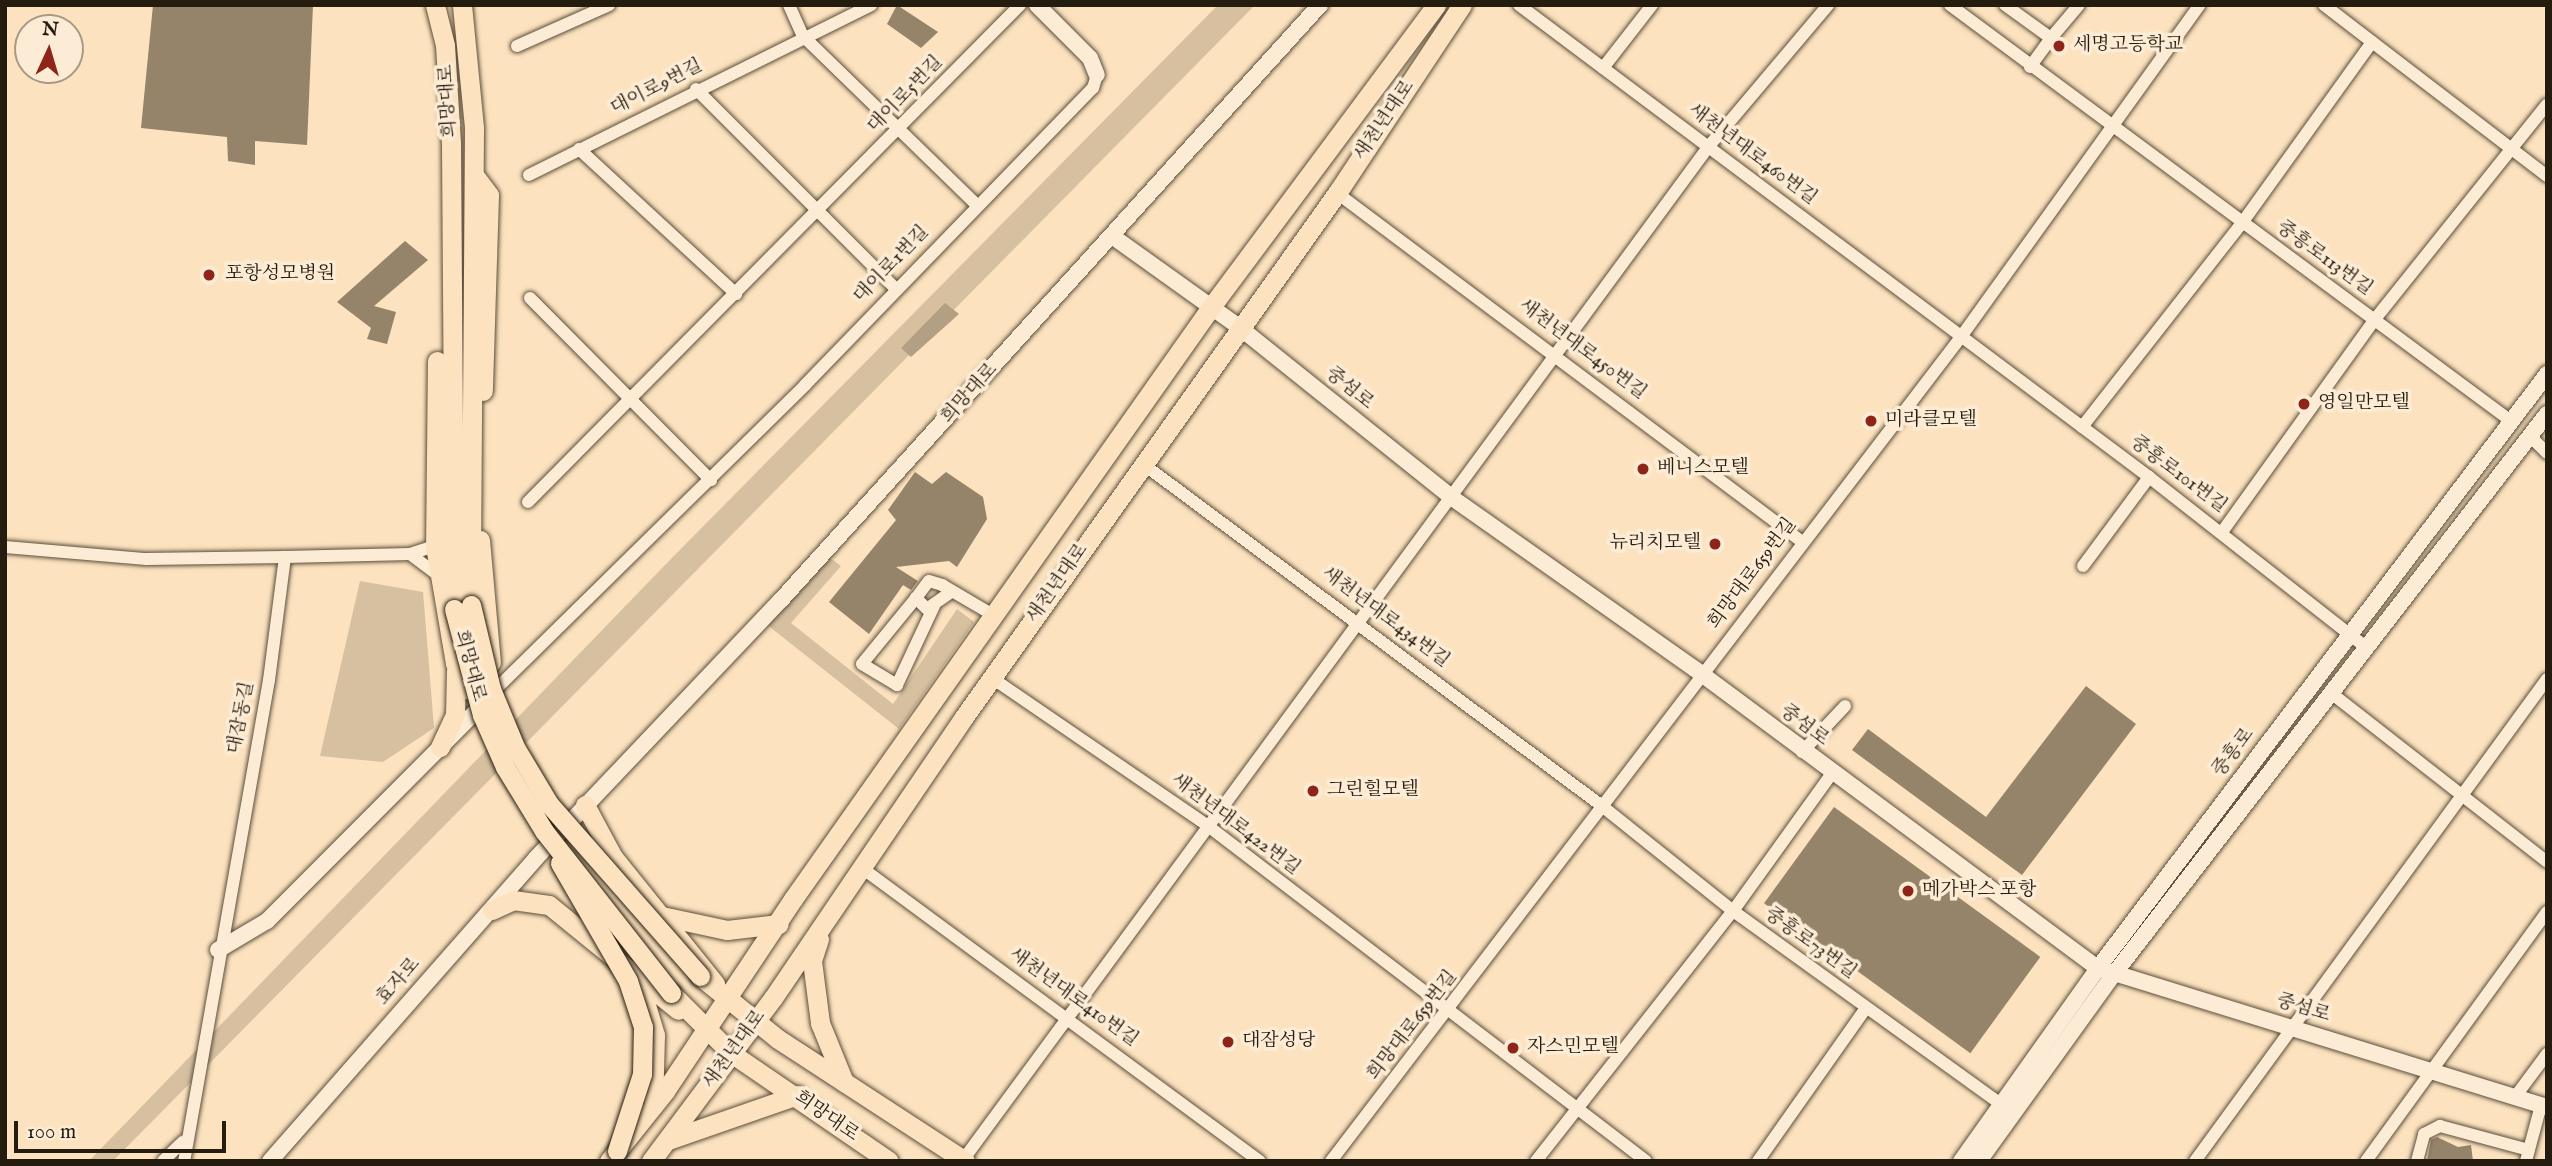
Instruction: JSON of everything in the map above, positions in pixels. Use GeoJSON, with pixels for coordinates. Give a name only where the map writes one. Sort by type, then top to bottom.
{"type":"FeatureCollection","features":[{"type":"Feature","properties":{"kind":"main road","name":"희망대로"},"geometry":{"type":"LineString","coordinates":[[435,5],[445,46],[451,173],[462,607],[482,715],[505,767],[671,993],[701,1027],[731,1053],[889,1161]]}},
{"type":"Feature","properties":{"kind":"main road","name":"희망대로"},"geometry":{"type":"LineString","coordinates":[[462,5],[472,84],[474,175],[462,607],[515,747],[549,804],[700,976],[755,1021],[964,1160]]}},
{"type":"Feature","properties":{"kind":"main road"},"geometry":{"type":"LineString","coordinates":[[1037,5],[1090,58],[1097,75]]}},
{"type":"Feature","properties":{"kind":"main road"},"geometry":{"type":"LineString","coordinates":[[1211,307],[1112,236],[1320,5]]}},
{"type":"Feature","properties":{"kind":"main road","name":"새천년대로"},"geometry":{"type":"LineString","coordinates":[[613,1156],[652,1107],[701,1027],[779,924],[1211,307],[1436,5]]}},
{"type":"Feature","properties":{"kind":"main road","name":"새천년대로"},"geometry":{"type":"LineString","coordinates":[[651,1161],[755,1021],[992,678],[1338,193],[1462,5]]}},
{"type":"Feature","properties":{"kind":"main road"},"geometry":{"type":"LineString","coordinates":[[440,747],[455,715],[455,663],[435,547],[440,204],[451,173]]}},
{"type":"Feature","properties":{"kind":"main road"},"geometry":{"type":"LineString","coordinates":[[455,663],[467,689],[469,706],[476,711],[494,712],[500,705],[495,684],[477,495],[489,307],[489,195],[474,175]]}},
{"type":"Feature","properties":{"kind":"main road","name":"희망대로"},"geometry":{"type":"LineString","coordinates":[[552,831],[585,805],[781,600],[1112,236]]}},
{"type":"Feature","properties":{"kind":"main road","name":"중섬로"},"geometry":{"type":"LineString","coordinates":[[1211,307],[1240,327],[1451,497],[1703,675],[1802,752],[2098,968],[2544,1106]]}},
{"type":"Feature","properties":{"kind":"main road","name":"중흥로"},"geometry":{"type":"LineString","coordinates":[[1961,1161],[2098,968],[2547,374]]}},
{"type":"Feature","properties":{"kind":"main road","name":"중흥로"},"geometry":{"type":"LineString","coordinates":[[1979,1161],[2114,974],[2547,414]]}},
{"type":"Feature","properties":{"kind":"main road"},"geometry":{"type":"LineString","coordinates":[[467,689],[474,681],[495,684]]}},
{"type":"Feature","properties":{"kind":"main road"},"geometry":{"type":"LineString","coordinates":[[218,950],[267,921],[476,711]]}},
{"type":"Feature","properties":{"kind":"main road"},"geometry":{"type":"LineString","coordinates":[[585,805],[613,858],[657,915],[707,967],[724,997]]}},
{"type":"Feature","properties":{"kind":"main road"},"geometry":{"type":"LineString","coordinates":[[552,831],[592,925],[628,981],[643,1027],[642,1074],[613,1156]]}},
{"type":"Feature","properties":{"kind":"main road","name":"효자로"},"geometry":{"type":"LineString","coordinates":[[270,1161],[492,910],[552,831]]}},
{"type":"Feature","properties":{"kind":"main road"},"geometry":{"type":"LineString","coordinates":[[492,910],[513,900],[549,905],[701,1027]]}},
{"type":"Feature","properties":{"kind":"main road"},"geometry":{"type":"LineString","coordinates":[[657,915],[727,930],[779,924]]}},
{"type":"Feature","properties":{"kind":"main road"},"geometry":{"type":"LineString","coordinates":[[821,928],[813,961],[820,1023],[844,1082]]}},
{"type":"Feature","properties":{"kind":"main road"},"geometry":{"type":"LineString","coordinates":[[637,974],[655,1035],[652,1107]]}},
{"type":"Feature","properties":{"kind":"main road"},"geometry":{"type":"LineString","coordinates":[[667,1141],[797,1096]]}},
{"type":"Feature","properties":{"kind":"street"},"geometry":{"type":"LineString","coordinates":[[517,46],[608,5]]}},
{"type":"Feature","properties":{"kind":"street"},"geometry":{"type":"LineString","coordinates":[[789,5],[803,36],[977,205]]}},
{"type":"Feature","properties":{"kind":"street","name":"대이로9번길"},"geometry":{"type":"LineString","coordinates":[[529,175],[696,89],[871,5]]}},
{"type":"Feature","properties":{"kind":"street","name":"대이로5번길"},"geometry":{"type":"LineString","coordinates":[[528,502],[818,209],[901,129],[1020,5]]}},
{"type":"Feature","properties":{"kind":"street","name":"새천년대로460번길"},"geometry":{"type":"LineString","coordinates":[[1519,5],[1961,337]]}},
{"type":"Feature","properties":{"kind":"street"},"geometry":{"type":"LineString","coordinates":[[1603,68],[1652,5]]}},
{"type":"Feature","properties":{"kind":"street"},"geometry":{"type":"LineString","coordinates":[[964,1160],[1709,146],[1828,5]]}},
{"type":"Feature","properties":{"kind":"street","name":"중흥로113번길"},"geometry":{"type":"LineString","coordinates":[[1950,5],[2113,131],[2375,319],[2511,421]]}},
{"type":"Feature","properties":{"kind":"street"},"geometry":{"type":"LineString","coordinates":[[2006,5],[2051,38]]}},
{"type":"Feature","properties":{"kind":"street"},"geometry":{"type":"LineString","coordinates":[[2030,67],[2079,5]]}},
{"type":"Feature","properties":{"kind":"street","name":"희망대로659번길"},"geometry":{"type":"LineString","coordinates":[[1331,1161],[1449,1014],[1801,541],[1961,337],[2113,131],[2200,5]]}},
{"type":"Feature","properties":{"kind":"street"},"geometry":{"type":"LineString","coordinates":[[2324,5],[2547,176]]}},
{"type":"Feature","properties":{"kind":"street"},"geometry":{"type":"LineString","coordinates":[[2082,427],[2242,223],[2372,42]]}},
{"type":"Feature","properties":{"kind":"street","name":"대이로1번길"},"geometry":{"type":"LineString","coordinates":[[495,684],[711,480],[895,288],[1093,88],[1097,75]]}},
{"type":"Feature","properties":{"kind":"street"},"geometry":{"type":"LineString","coordinates":[[696,89],[895,288]]}},
{"type":"Feature","properties":{"kind":"street"},"geometry":{"type":"LineString","coordinates":[[2222,532],[2375,319],[2547,104]]}},
{"type":"Feature","properties":{"kind":"street"},"geometry":{"type":"LineString","coordinates":[[579,149],[736,294]]}},
{"type":"Feature","properties":{"kind":"street","name":"새천년대로450번길"},"geometry":{"type":"LineString","coordinates":[[1338,193],[1556,354],[1801,541]]}},
{"type":"Feature","properties":{"kind":"street"},"geometry":{"type":"LineString","coordinates":[[530,298],[711,480]]}},
{"type":"Feature","properties":{"kind":"street","name":"중흥로101번길"},"geometry":{"type":"LineString","coordinates":[[1961,337],[2222,532],[2352,633],[2367,648]]}},
{"type":"Feature","properties":{"kind":"street"},"geometry":{"type":"LineString","coordinates":[[2530,436],[2547,453]]}},
{"type":"Feature","properties":{"kind":"street","name":"새천년대로434번길"},"geometry":{"type":"LineString","coordinates":[[1143,464],[1359,622],[1602,806]]}},
{"type":"Feature","properties":{"kind":"street"},"geometry":{"type":"LineString","coordinates":[[2083,566],[2149,477]]}},
{"type":"Feature","properties":{"kind":"street"},"geometry":{"type":"LineString","coordinates":[[5,547],[146,559],[410,554],[435,547]]}},
{"type":"Feature","properties":{"kind":"street"},"geometry":{"type":"LineString","coordinates":[[410,554],[438,575]]}},
{"type":"Feature","properties":{"kind":"street","name":"대잠동길"},"geometry":{"type":"LineString","coordinates":[[184,1161],[184,1141],[269,680],[285,557]]}},
{"type":"Feature","properties":{"kind":"street"},"geometry":{"type":"LineString","coordinates":[[951,592],[934,606],[897,685],[862,664],[929,581],[951,592],[993,615]]}},
{"type":"Feature","properties":{"kind":"street"},"geometry":{"type":"LineString","coordinates":[[916,598],[919,606],[934,606]]}},
{"type":"Feature","properties":{"kind":"street","name":"새천년대로422번길"},"geometry":{"type":"LineString","coordinates":[[992,678],[1208,826],[1449,1014],[1646,1161]]}},
{"type":"Feature","properties":{"kind":"street"},"geometry":{"type":"LineString","coordinates":[[2195,1161],[2547,679]]}},
{"type":"Feature","properties":{"kind":"street"},"geometry":{"type":"LineString","coordinates":[[2331,693],[2547,862]]}},
{"type":"Feature","properties":{"kind":"street"},"geometry":{"type":"LineString","coordinates":[[1802,752],[1845,706]]}},
{"type":"Feature","properties":{"kind":"street"},"geometry":{"type":"LineString","coordinates":[[1536,1161],[1733,911],[1832,773]]}},
{"type":"Feature","properties":{"kind":"street","name":"중흥로73번길"},"geometry":{"type":"LineString","coordinates":[[1602,806],[1733,911],[2001,1105]]}},
{"type":"Feature","properties":{"kind":"street","name":"새천년대로410번길"},"geometry":{"type":"LineString","coordinates":[[862,868],[1068,1017],[1260,1161]]}},
{"type":"Feature","properties":{"kind":"street"},"geometry":{"type":"LineString","coordinates":[[2366,1161],[2428,1071],[2547,912]]}},
{"type":"Feature","properties":{"kind":"street"},"geometry":{"type":"LineString","coordinates":[[1758,1161],[1866,1008]]}},
{"type":"Feature","properties":{"kind":"street"},"geometry":{"type":"LineString","coordinates":[[2515,1097],[2547,1054]]}},
{"type":"Feature","properties":{"kind":"street"},"geometry":{"type":"LineString","coordinates":[[2417,1161],[2424,1133],[2440,1126],[2527,1155],[2544,1106]]}},
{"type":"Feature","properties":{"kind":"street"},"geometry":{"type":"LineString","coordinates":[[163,1161],[184,1141]]}},
{"type":"Feature","properties":{"kind":"shaded area"},"geometry":{"type":"Polygon","coordinates":[[[1218,5],[1255,5],[113,1161],[89,1161],[665,565],[1218,5]]]}},
{"type":"Feature","properties":{"kind":"shaded area"},"geometry":{"type":"Polygon","coordinates":[[[945,303],[959,314],[911,357],[901,348],[945,303]]]}},
{"type":"Feature","properties":{"kind":"shaded area"},"geometry":{"type":"Polygon","coordinates":[[[829,557],[841,566],[791,623],[893,704],[957,609],[974,622],[899,729],[766,624],[829,557]]]}},
{"type":"Feature","properties":{"kind":"shaded area"},"geometry":{"type":"Polygon","coordinates":[[[360,581],[423,592],[434,728],[383,762],[320,756],[360,581]]]}},
{"type":"Feature","properties":{"kind":"building"},"geometry":{"type":"Polygon","coordinates":[[[153,5],[313,5],[307,145],[255,141],[255,165],[228,161],[227,137],[141,128],[153,5]]]}},
{"type":"Feature","properties":{"kind":"building"},"geometry":{"type":"Polygon","coordinates":[[[897,5],[938,32],[921,48],[887,24],[897,5]]]}},
{"type":"Feature","properties":{"kind":"building"},"geometry":{"type":"Polygon","coordinates":[[[405,241],[428,260],[374,306],[396,312],[387,344],[367,339],[371,328],[337,302],[405,241]]]}},
{"type":"Feature","properties":{"kind":"building"},"geometry":{"type":"Polygon","coordinates":[[[915,472],[932,484],[946,472],[983,497],[987,519],[957,567],[949,561],[896,567],[918,581],[911,590],[903,585],[869,634],[829,602],[896,520],[888,510],[915,472]]]}},
{"type":"Feature","properties":{"kind":"building"},"geometry":{"type":"Polygon","coordinates":[[[2086,686],[2136,724],[2022,875],[1852,750],[1868,729],[1986,817],[2086,686]]]}},
{"type":"Feature","properties":{"kind":"building"},"geometry":{"type":"Polygon","coordinates":[[[1834,807],[2040,957],[1970,1053],[1764,903],[1834,807]]]}},
{"type":"Feature","properties":{"kind":"building"},"geometry":{"type":"Polygon","coordinates":[[[2437,1137],[2458,1147],[2471,1145],[2473,1161],[2427,1161],[2431,1140],[2437,1137]]]}},
{"type":"Feature","properties":{"kind":"place","name":"세명고등학교"},"geometry":{"type":"Point","coordinates":[2059,46]}},
{"type":"Feature","properties":{"kind":"place","name":"포항성모병원"},"geometry":{"type":"Point","coordinates":[209,275]}},
{"type":"Feature","properties":{"kind":"place","name":"영일만모텔"},"geometry":{"type":"Point","coordinates":[2304,404]}},
{"type":"Feature","properties":{"kind":"place","name":"미라클모텔"},"geometry":{"type":"Point","coordinates":[1871,421]}},
{"type":"Feature","properties":{"kind":"place","name":"베니스모텔"},"geometry":{"type":"Point","coordinates":[1643,469]}},
{"type":"Feature","properties":{"kind":"place","name":"뉴리치모텔"},"geometry":{"type":"Point","coordinates":[1715,544]}},
{"type":"Feature","properties":{"kind":"place","name":"그린힐모텔"},"geometry":{"type":"Point","coordinates":[1313,791]}},
{"type":"Feature","properties":{"kind":"place","name":"메가박스 포항"},"geometry":{"type":"Point","coordinates":[1908,891]}},
{"type":"Feature","properties":{"kind":"place","name":"대잠성당"},"geometry":{"type":"Point","coordinates":[1228,1042]}},
{"type":"Feature","properties":{"kind":"place","name":"자스민모텔"},"geometry":{"type":"Point","coordinates":[1513,1048]}}]}
